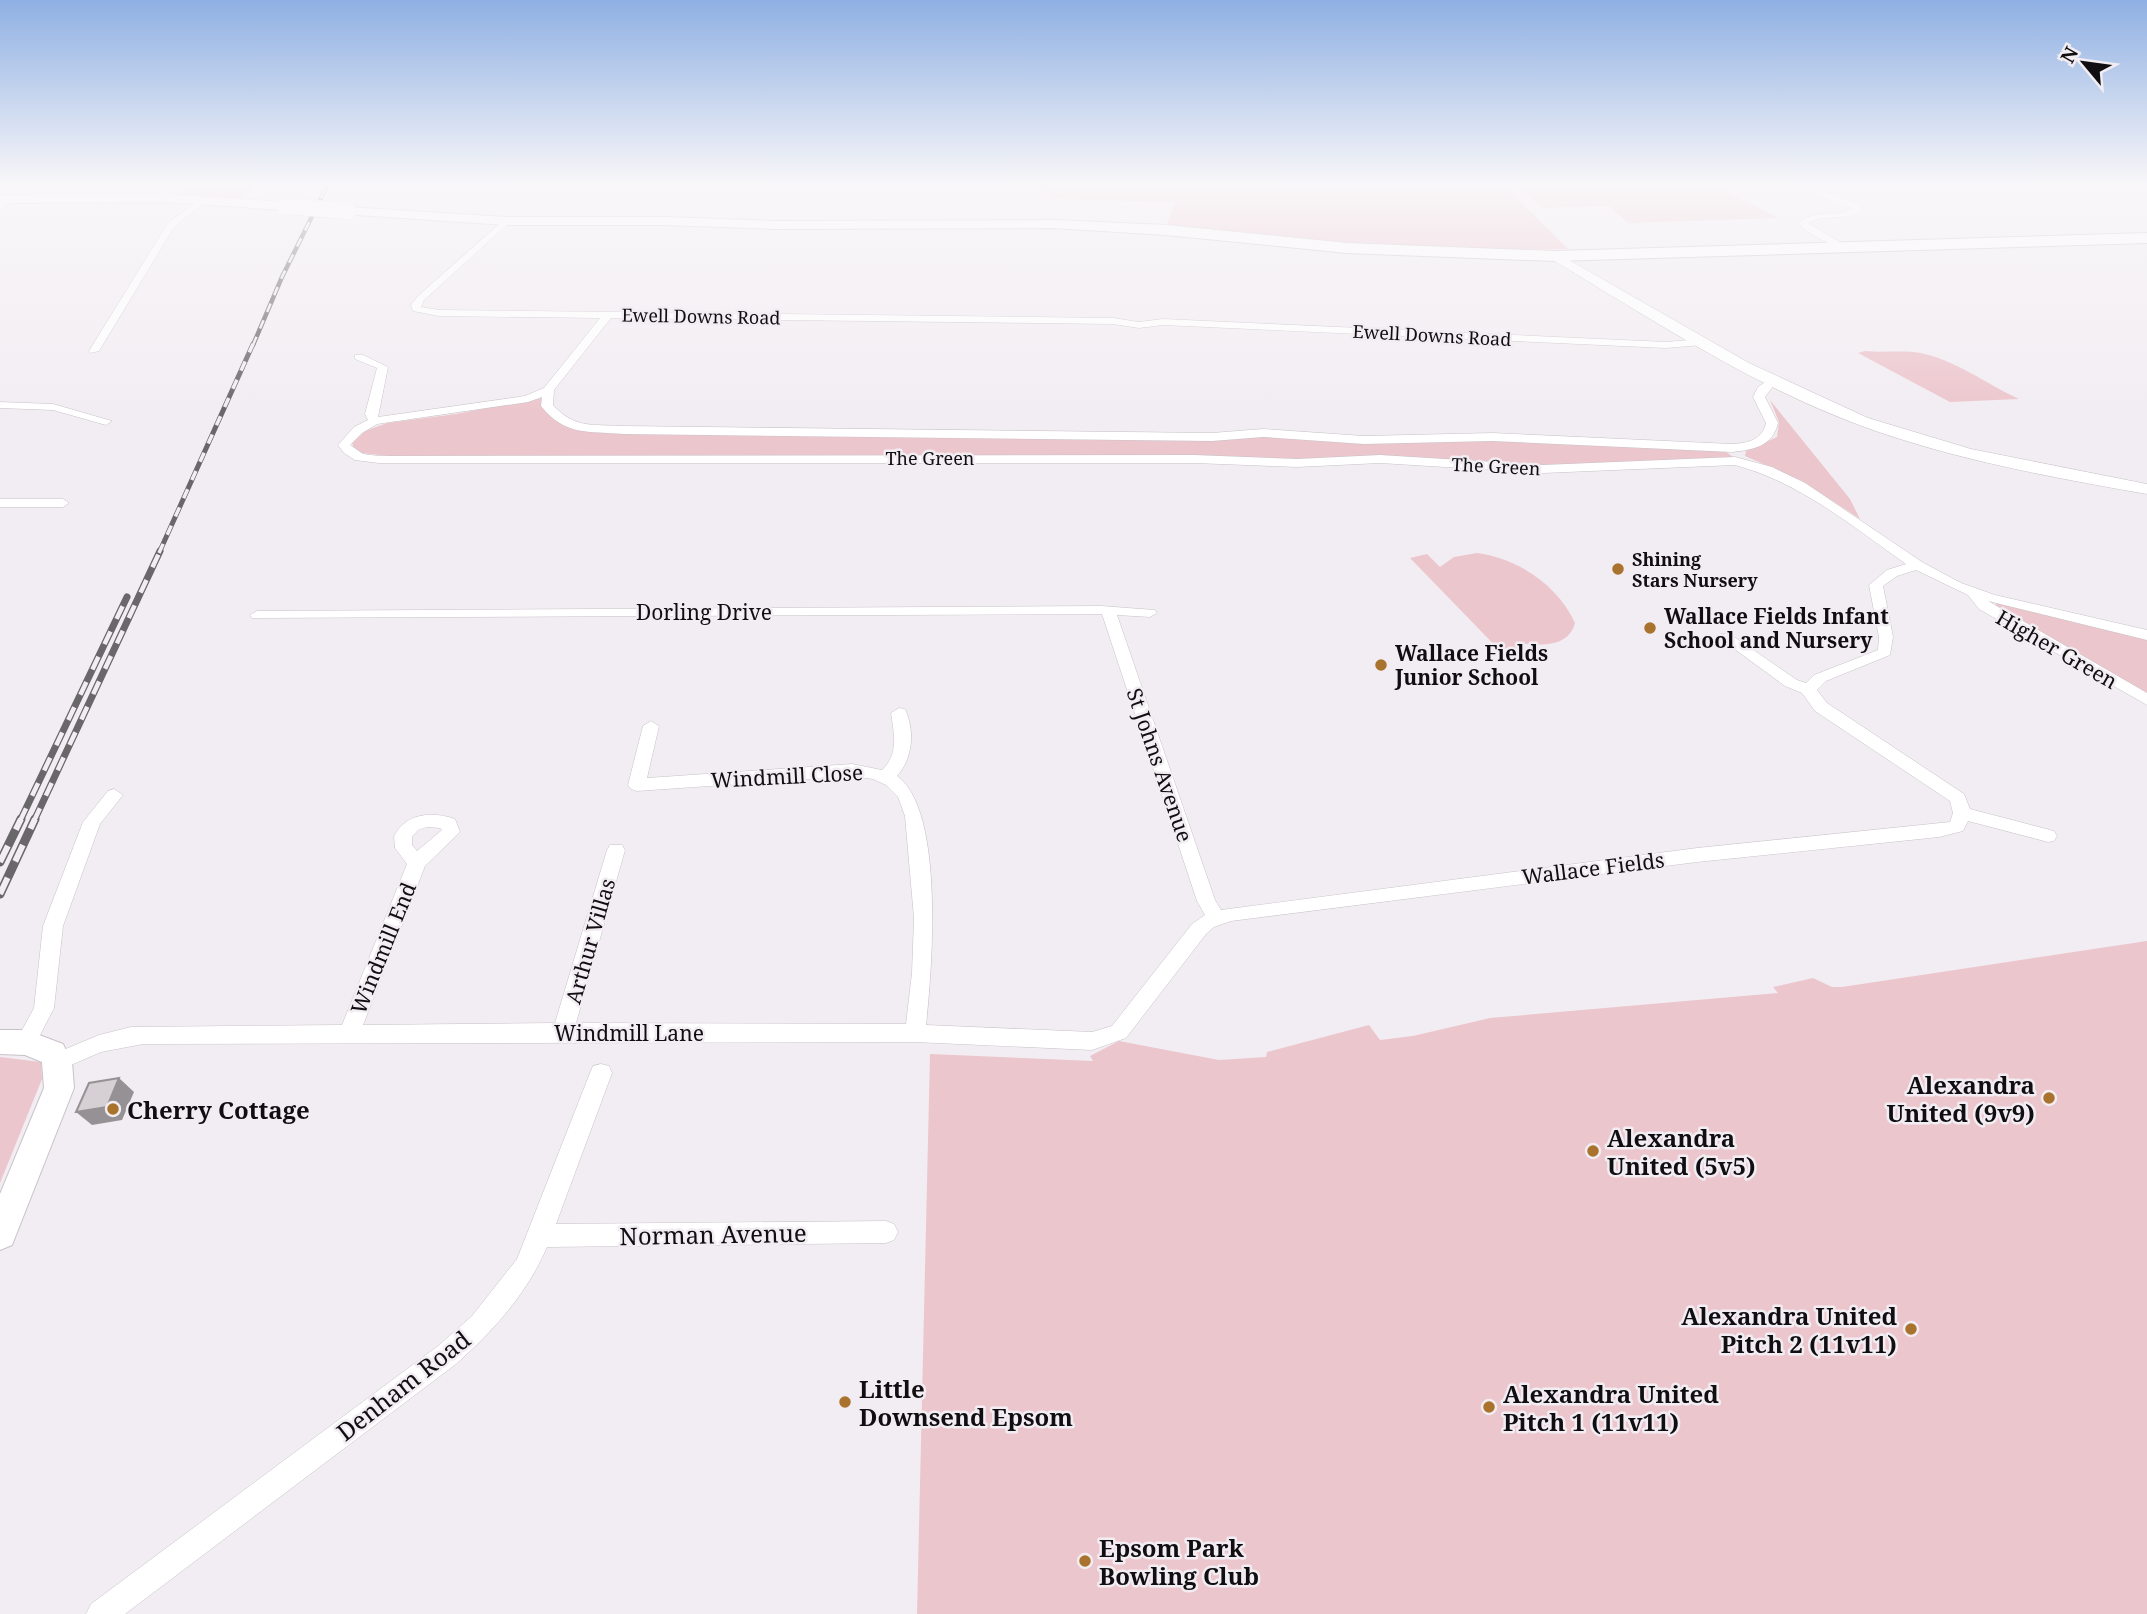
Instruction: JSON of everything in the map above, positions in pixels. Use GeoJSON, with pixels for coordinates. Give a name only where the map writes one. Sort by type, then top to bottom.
{"type":"FeatureCollection","features":[{"type":"Feature","properties":{"kind":"main road"},"geometry":{"type":"LineString","coordinates":[[0,1234],[59,1088],[57,1062],[53,1053],[13,1042]]}},
{"type":"Feature","properties":{"kind":"street"},"geometry":{"type":"LineString","coordinates":[[94,351],[150,259]]}},
{"type":"Feature","properties":{"kind":"street","name":"Ewell Downs Road"},"geometry":{"type":"LineString","coordinates":[[464,259],[421,298],[415,305],[417,309],[439,313],[1113,321],[1139,325],[1163,322],[1666,345],[1702,342]]}},
{"type":"Feature","properties":{"kind":"street"},"geometry":{"type":"LineString","coordinates":[[1561,259],[1771,381],[1864,421],[1928,443],[2002,462],[2147,489]]}},
{"type":"Feature","properties":{"kind":"street"},"geometry":{"type":"LineString","coordinates":[[548,390],[610,314]]}},
{"type":"Feature","properties":{"kind":"street"},"geometry":{"type":"LineString","coordinates":[[359,357],[383,367],[371,414],[374,421]]}},
{"type":"Feature","properties":{"kind":"street","name":"The Green"},"geometry":{"type":"LineString","coordinates":[[1771,381],[1762,389],[1759,397],[1772,423],[1769,435],[1738,454],[1544,469],[1380,459],[1297,463],[1181,459],[393,459],[370,458],[348,452],[344,445],[348,438],[374,421],[528,398],[548,390],[547,407],[562,422],[600,429],[808,434],[1212,437],[1263,433],[1364,440],[1492,437],[1738,454],[1801,485],[1917,565]]}},
{"type":"Feature","properties":{"kind":"street"},"geometry":{"type":"LineString","coordinates":[[0,405],[53,407],[106,421]]}},
{"type":"Feature","properties":{"kind":"street"},"geometry":{"type":"LineString","coordinates":[[0,503],[63,503]]}},
{"type":"Feature","properties":{"kind":"street"},"geometry":{"type":"LineString","coordinates":[[1808,689],[1820,678],[1885,652],[1886,638],[1876,585],[1892,573],[1917,565]]}},
{"type":"Feature","properties":{"kind":"street","name":"Higher Green"},"geometry":{"type":"LineString","coordinates":[[1917,565],[1973,592],[2147,635]]}},
{"type":"Feature","properties":{"kind":"street","name":"Higher Green"},"geometry":{"type":"LineString","coordinates":[[1973,592],[1976,600],[1984,607],[2147,700]]}},
{"type":"Feature","properties":{"kind":"street","name":"St Johns Avenue"},"geometry":{"type":"LineString","coordinates":[[1108,611],[1206,901],[1216,918]]}},
{"type":"Feature","properties":{"kind":"street","name":"Dorling Drive"},"geometry":{"type":"LineString","coordinates":[[257,615],[1150,613]]}},
{"type":"Feature","properties":{"kind":"street"},"geometry":{"type":"LineString","coordinates":[[1725,637],[1791,683],[1808,689],[1821,706],[1944,786],[1958,798],[1962,813],[2048,836]]}},
{"type":"Feature","properties":{"kind":"street","name":"Windmill Close"},"geometry":{"type":"LineString","coordinates":[[886,776],[898,767],[903,757],[899,713]]}},
{"type":"Feature","properties":{"kind":"street","name":"Windmill Close"},"geometry":{"type":"LineString","coordinates":[[651,726],[637,785],[852,770],[886,776],[901,788],[910,800],[914,816],[924,918],[922,973],[915,1033]]}},
{"type":"Feature","properties":{"kind":"street"},"geometry":{"type":"LineString","coordinates":[[13,1042],[44,1008],[53,926],[92,822],[114,795]]}},
{"type":"Feature","properties":{"kind":"street","name":"Wallace Fields"},"geometry":{"type":"LineString","coordinates":[[1216,918],[1245,911],[1697,855],[1939,831],[1957,826],[1962,813]]}},
{"type":"Feature","properties":{"kind":"street","name":"Arthur Villas"},"geometry":{"type":"LineString","coordinates":[[563,1032],[616,850]]}},
{"type":"Feature","properties":{"kind":"street","name":"Windmill End"},"geometry":{"type":"LineString","coordinates":[[349,1034],[417,862]]}},
{"type":"Feature","properties":{"kind":"street","name":"Windmill Lane"},"geometry":{"type":"LineString","coordinates":[[57,1062],[91,1045],[118,1037],[563,1032],[915,1033],[1077,1042],[1107,1038],[1119,1032],[1199,929],[1216,918]]}},
{"type":"Feature","properties":{"kind":"street","name":"Denham Road"},"geometry":{"type":"LineString","coordinates":[[101,1614],[464,1340],[509,1291],[526,1267],[601,1073]]}},
{"type":"Feature","properties":{"kind":"street","name":"Norman Avenue"},"geometry":{"type":"LineString","coordinates":[[540,1236],[886,1232]]}},
{"type":"Feature","properties":{"kind":"shaded area"},"geometry":{"type":"Polygon","coordinates":[[[1914,352],[1933,356],[2019,399],[1950,402],[1858,353],[1914,352]]]}},
{"type":"Feature","properties":{"kind":"shaded area"},"geometry":{"type":"Polygon","coordinates":[[[541,398],[574,428],[1493,440],[1725,451],[1733,457],[1530,466],[1195,456],[390,456],[361,453],[354,449],[352,443],[365,431],[387,423],[456,414],[541,398]]]}},
{"type":"Feature","properties":{"kind":"shaded area"},"geometry":{"type":"Polygon","coordinates":[[[1770,400],[1850,499],[1860,519],[1802,481],[1745,456],[1746,451],[1777,437],[1779,422],[1770,400]]]}},
{"type":"Feature","properties":{"kind":"shaded area"},"geometry":{"type":"Polygon","coordinates":[[[1477,553],[1521,567],[1547,585],[1568,609],[1575,623],[1566,637],[1552,644],[1517,643],[1530,658],[1510,661],[1410,558],[1427,554],[1440,567],[1454,557],[1477,553]]]}},
{"type":"Feature","properties":{"kind":"shaded area"},"geometry":{"type":"Polygon","coordinates":[[[1997,603],[2147,639],[2147,696],[1994,607],[1997,603]]]}},
{"type":"Feature","properties":{"kind":"shaded area"},"geometry":{"type":"Polygon","coordinates":[[[2147,941],[2147,1614],[917,1614],[930,1054],[1093,1061],[1090,1056],[1119,1041],[1219,1060],[1266,1057],[1267,1052],[1369,1025],[1380,1040],[1413,1036],[1490,1018],[1778,993],[1773,987],[1813,978],[1832,987],[1842,987],[2147,941]]]}},
{"type":"Feature","properties":{"kind":"shaded area"},"geometry":{"type":"Polygon","coordinates":[[[0,1057],[41,1062],[42,1079],[0,1183],[0,1057]]]}},
{"type":"Feature","properties":{"kind":"building"},"geometry":{"type":"Polygon","coordinates":[[[119,1078],[107,1107],[76,1112],[89,1083],[119,1078]]]}},
{"type":"Feature","properties":{"kind":"railway"},"geometry":{"type":"LineString","coordinates":[[253,345],[291,259]]}},
{"type":"Feature","properties":{"kind":"railway"},"geometry":{"type":"LineString","coordinates":[[159,553],[253,344]]}},
{"type":"Feature","properties":{"kind":"railway"},"geometry":{"type":"LineString","coordinates":[[34,821],[160,551]]}},
{"type":"Feature","properties":{"kind":"railway"},"geometry":{"type":"LineString","coordinates":[[20,821],[127,597]]}},
{"type":"Feature","properties":{"kind":"railway"},"geometry":{"type":"LineString","coordinates":[[0,862],[21,819]]}},
{"type":"Feature","properties":{"kind":"railway"},"geometry":{"type":"LineString","coordinates":[[0,894],[35,819]]}},
{"type":"Feature","properties":{"kind":"place","name":"Shining Stars Nursery"},"geometry":{"type":"Point","coordinates":[1618,569]}},
{"type":"Feature","properties":{"kind":"place","name":"Wallace Fields Infant School and Nursery"},"geometry":{"type":"Point","coordinates":[1650,628]}},
{"type":"Feature","properties":{"kind":"place","name":"Wallace Fields Junior School"},"geometry":{"type":"Point","coordinates":[1381,665]}},
{"type":"Feature","properties":{"kind":"place","name":"Alexandra United (9v9)"},"geometry":{"type":"Point","coordinates":[2049,1098]}},
{"type":"Feature","properties":{"kind":"place","name":"Cherry Cottage"},"geometry":{"type":"Point","coordinates":[113,1109]}},
{"type":"Feature","properties":{"kind":"place","name":"Alexandra United (5v5)"},"geometry":{"type":"Point","coordinates":[1593,1151]}},
{"type":"Feature","properties":{"kind":"place","name":"Alexandra United Pitch 2 (11v11)"},"geometry":{"type":"Point","coordinates":[1911,1329]}},
{"type":"Feature","properties":{"kind":"place","name":"Little Downsend Epsom"},"geometry":{"type":"Point","coordinates":[845,1402]}},
{"type":"Feature","properties":{"kind":"place","name":"Alexandra United Pitch 1 (11v11)"},"geometry":{"type":"Point","coordinates":[1489,1407]}},
{"type":"Feature","properties":{"kind":"place","name":"Epsom Park Bowling Club"},"geometry":{"type":"Point","coordinates":[1085,1561]}}]}
